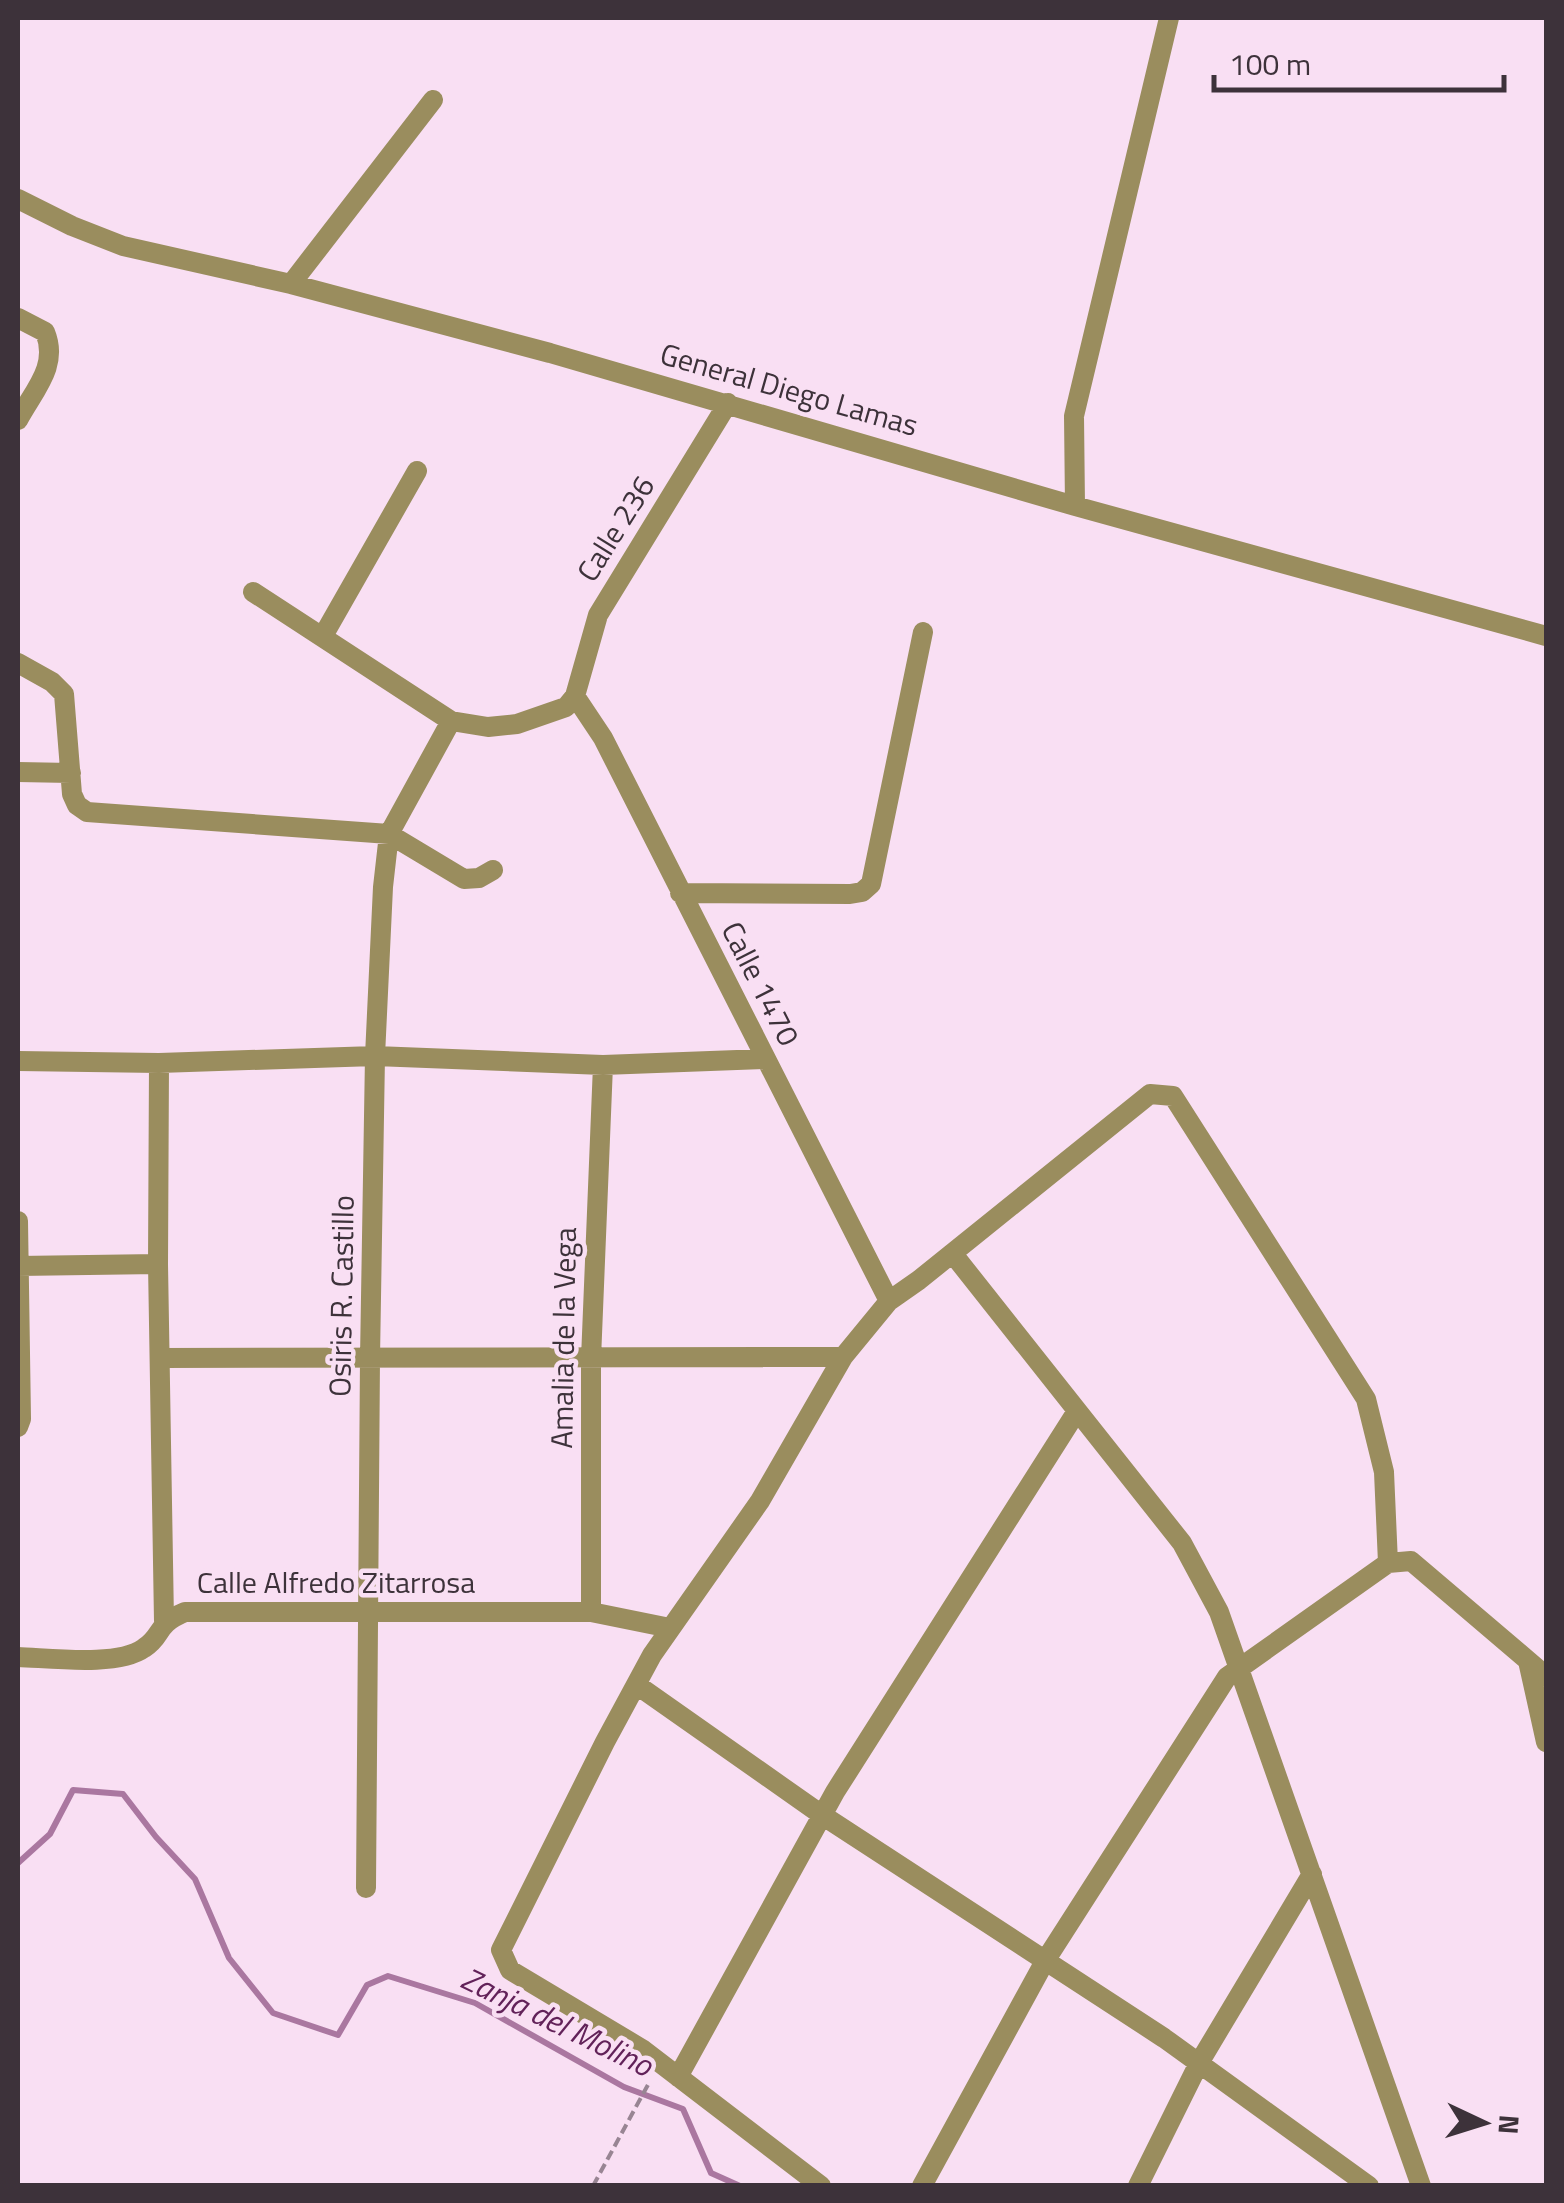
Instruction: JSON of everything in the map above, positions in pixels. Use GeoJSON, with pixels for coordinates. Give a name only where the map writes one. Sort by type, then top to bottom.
{"type":"FeatureCollection","features":[{"type":"Feature","properties":{"kind":"street"},"geometry":{"type":"LineString","coordinates":[[1076,506],[1074,416],[1169,18]]}},
{"type":"Feature","properties":{"kind":"street"},"geometry":{"type":"LineString","coordinates":[[291,284],[433,100]]}},
{"type":"Feature","properties":{"kind":"street","name":"General Diego Lamas"},"geometry":{"type":"LineString","coordinates":[[18,198],[72,226],[123,246],[291,284],[728,402],[1076,506],[1546,636]]}},
{"type":"Feature","properties":{"kind":"street"},"geometry":{"type":"LineString","coordinates":[[18,318],[45,332],[52,352],[18,420]]}},
{"type":"Feature","properties":{"kind":"street","name":"Calle 236"},"geometry":{"type":"LineString","coordinates":[[576,696],[598,615],[728,402]]}},
{"type":"Feature","properties":{"kind":"street"},"geometry":{"type":"LineString","coordinates":[[322,636],[417,471]]}},
{"type":"Feature","properties":{"kind":"street"},"geometry":{"type":"LineString","coordinates":[[253,592],[451,721],[488,727],[518,724],[566,707],[576,696]]}},
{"type":"Feature","properties":{"kind":"street"},"geometry":{"type":"LineString","coordinates":[[680,892],[850,894],[862,892],[871,884],[923,632]]}},
{"type":"Feature","properties":{"kind":"street"},"geometry":{"type":"LineString","coordinates":[[18,663],[52,682],[64,694],[72,794],[77,805],[88,812],[389,834],[464,878],[479,878],[494,870]]}},
{"type":"Feature","properties":{"kind":"street","name":"Calle 1470"},"geometry":{"type":"LineString","coordinates":[[576,696],[603,738],[888,1301]]}},
{"type":"Feature","properties":{"kind":"street","name":"Osiris R. Castillo"},"geometry":{"type":"LineString","coordinates":[[366,1888],[370,1358],[382,887],[389,834],[451,721]]}},
{"type":"Feature","properties":{"kind":"street"},"geometry":{"type":"LineString","coordinates":[[18,772],[70,772]]}},
{"type":"Feature","properties":{"kind":"street"},"geometry":{"type":"LineString","coordinates":[[18,1062],[159,1063],[375,1056],[602,1065],[764,1059]]}},
{"type":"Feature","properties":{"kind":"street"},"geometry":{"type":"LineString","coordinates":[[159,1063],[164,1621]]}},
{"type":"Feature","properties":{"kind":"street","name":"Amalia de la Vega"},"geometry":{"type":"LineString","coordinates":[[591,1612],[591,1359],[602,1065]]}},
{"type":"Feature","properties":{"kind":"street"},"geometry":{"type":"LineString","coordinates":[[820,2186],[660,2063],[510,1970],[501,1950],[605,1742],[670,1628],[760,1501],[843,1356],[888,1301],[1150,1094],[1173,1096],[1366,1399],[1384,1472],[1388,1563]]}},
{"type":"Feature","properties":{"kind":"street"},"geometry":{"type":"LineString","coordinates":[[18,1221],[18,1428]]}},
{"type":"Feature","properties":{"kind":"street"},"geometry":{"type":"LineString","coordinates":[[952,1254],[1182,1543],[1219,1612],[1421,2186]]}},
{"type":"Feature","properties":{"kind":"street"},"geometry":{"type":"LineString","coordinates":[[19,1266],[158,1264]]}},
{"type":"Feature","properties":{"kind":"street"},"geometry":{"type":"LineString","coordinates":[[160,1358],[843,1356]]}},
{"type":"Feature","properties":{"kind":"street"},"geometry":{"type":"LineString","coordinates":[[678,2077],[822,1815],[1077,1411]]}},
{"type":"Feature","properties":{"kind":"street"},"geometry":{"type":"LineString","coordinates":[[922,2186],[1045,1960],[1227,1677],[1388,1563],[1411,1561],[1546,1676]]}},
{"type":"Feature","properties":{"kind":"street","name":"Calle Alfredo Zitarrosa"},"geometry":{"type":"LineString","coordinates":[[18,1657],[128,1656],[147,1647],[164,1621],[184,1612],[591,1612],[670,1628]]}},
{"type":"Feature","properties":{"kind":"street"},"geometry":{"type":"LineString","coordinates":[[1528,1661],[1546,1742]]}},
{"type":"Feature","properties":{"kind":"street"},"geometry":{"type":"LineString","coordinates":[[637,1685],[822,1815],[1199,2063],[1369,2186]]}},
{"type":"Feature","properties":{"kind":"street"},"geometry":{"type":"LineString","coordinates":[[1138,2186],[1199,2063],[1312,1874]]}},
{"type":"Feature","properties":{"kind":"path"},"geometry":{"type":"LineString","coordinates":[[593,2186],[660,2063]]}},
{"type":"Feature","properties":{"kind":"waterway","name":"Zanja del Molino"},"geometry":{"type":"LineString","coordinates":[[18,1863],[50,1834],[73,1790],[123,1794],[195,1879],[229,1958],[273,2013],[338,2035],[367,1985],[388,1976],[475,2003],[624,2087],[683,2109],[711,2173],[740,2186]]}}]}
